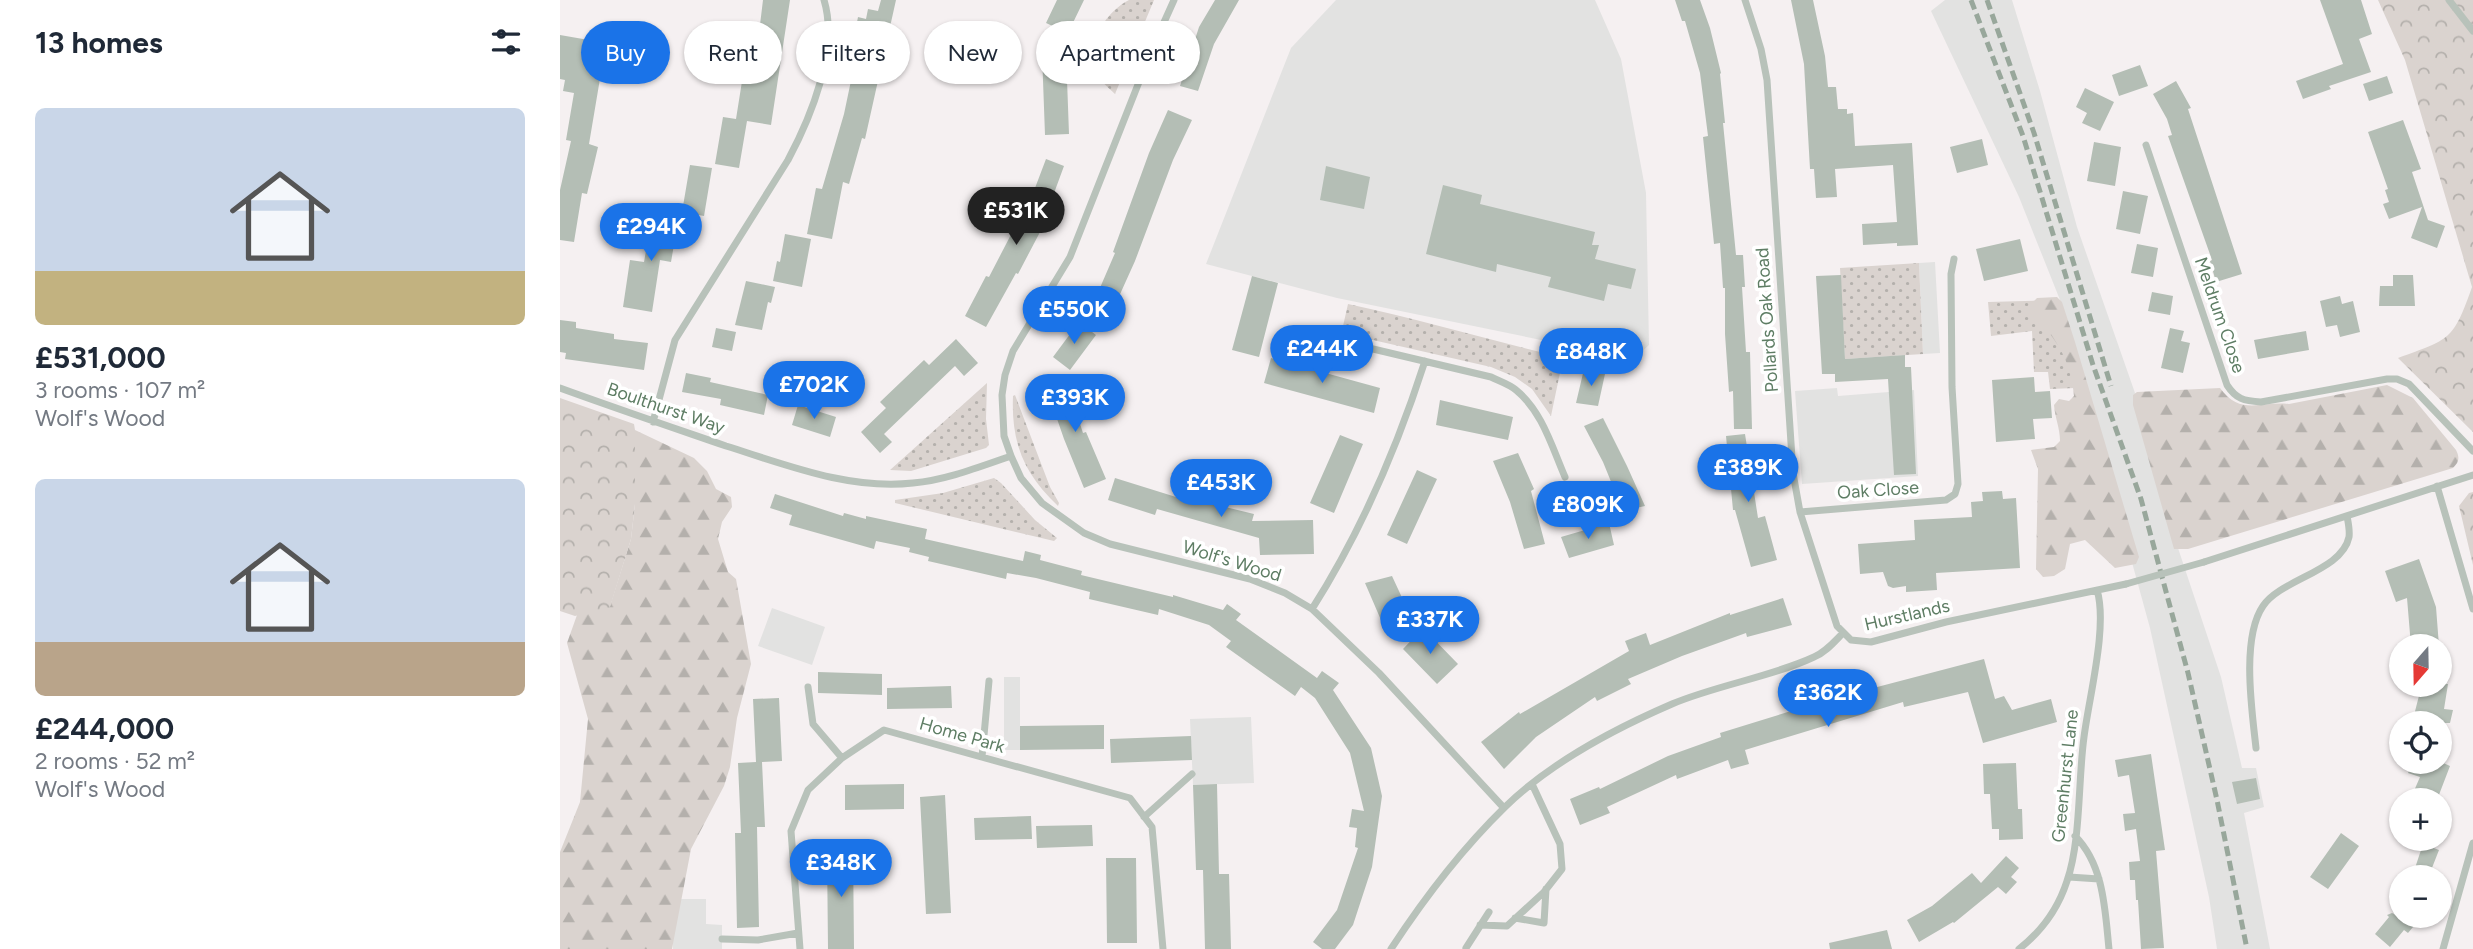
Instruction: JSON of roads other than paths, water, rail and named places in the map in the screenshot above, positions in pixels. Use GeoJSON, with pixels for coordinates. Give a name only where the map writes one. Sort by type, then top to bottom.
{"type":"FeatureCollection","features":[{"type":"Feature","properties":{"kind":"street"},"geometry":{"type":"LineString","coordinates":[[653,422],[675,340],[802,134],[830,33],[824,0]]}},
{"type":"Feature","properties":{"kind":"street","name":"Wolf's Wood"},"geometry":{"type":"LineString","coordinates":[[1174,0],[1070,257],[1013,351],[1005,374],[1002,395],[1004,436],[1010,456],[1021,478],[1042,503],[1084,533],[1110,544],[1250,579],[1285,593],[1312,609],[1378,673],[1504,808]]}},
{"type":"Feature","properties":{"kind":"street","name":"Pollards Oak Road"},"geometry":{"type":"LineString","coordinates":[[1745,0],[1761,50],[1767,80],[1793,473],[1800,512],[1833,618],[1843,633]]}},
{"type":"Feature","properties":{"kind":"street"},"geometry":{"type":"LineString","coordinates":[[2449,0],[2473,31]]}},
{"type":"Feature","properties":{"kind":"street","name":"Meldrum Close"},"geometry":{"type":"LineString","coordinates":[[2146,145],[2227,384],[2233,394],[2244,401],[2261,402],[2398,379],[2409,384],[2473,451]]}},
{"type":"Feature","properties":{"kind":"street","name":"Oak Close"},"geometry":{"type":"LineString","coordinates":[[1800,512],[1946,500],[1955,494],[1958,484],[1952,387],[1951,274],[1954,259]]}},
{"type":"Feature","properties":{"kind":"street"},"geometry":{"type":"LineString","coordinates":[[1331,339],[1491,377],[1514,388],[1530,403],[1544,428],[1565,478]]}},
{"type":"Feature","properties":{"kind":"street"},"geometry":{"type":"LineString","coordinates":[[1312,609],[1373,499],[1409,410],[1425,361]]}},
{"type":"Feature","properties":{"kind":"street","name":"Boulthurst Way"},"geometry":{"type":"LineString","coordinates":[[560,388],[653,422],[801,470],[848,481],[914,484],[1010,456]]}},
{"type":"Feature","properties":{"kind":"street"},"geometry":{"type":"LineString","coordinates":[[2256,748],[2249,683],[2256,621],[2262,606],[2271,596],[2325,565],[2340,551],[2349,538],[2347,516],[2473,475]]}},
{"type":"Feature","properties":{"kind":"street"},"geometry":{"type":"LineString","coordinates":[[2437,486],[2473,609]]}},
{"type":"Feature","properties":{"kind":"street","name":"Hurstlands"},"geometry":{"type":"LineString","coordinates":[[1391,949],[1451,869],[1504,808],[1564,762],[1616,731],[1674,704],[1814,657],[1843,633],[1851,640],[1871,642],[1946,622],[2126,584],[2347,516]]}},
{"type":"Feature","properties":{"kind":"street","name":"Greenhurst Lane"},"geometry":{"type":"LineString","coordinates":[[2019,949],[2034,937],[2047,921],[2059,902],[2068,877],[2075,836],[2083,739],[2101,615],[2097,590]]}},
{"type":"Feature","properties":{"kind":"street"},"geometry":{"type":"LineString","coordinates":[[982,757],[989,681]]}},
{"type":"Feature","properties":{"kind":"street"},"geometry":{"type":"LineString","coordinates":[[808,687],[813,724],[842,758]]}},
{"type":"Feature","properties":{"kind":"street","name":"Home Park"},"geometry":{"type":"LineString","coordinates":[[800,949],[791,831],[808,790],[842,758],[884,730],[1130,798],[1144,817]]}},
{"type":"Feature","properties":{"kind":"street"},"geometry":{"type":"LineString","coordinates":[[1163,949],[1152,827],[1144,817],[1192,774]]}},
{"type":"Feature","properties":{"kind":"street"},"geometry":{"type":"LineString","coordinates":[[1480,925],[1507,926],[1562,869],[1560,844],[1532,784]]}},
{"type":"Feature","properties":{"kind":"street"},"geometry":{"type":"LineString","coordinates":[[2075,836],[2093,860],[2099,879],[2109,949]]}},
{"type":"Feature","properties":{"kind":"street"},"geometry":{"type":"LineString","coordinates":[[2443,949],[2473,842]]}},
{"type":"Feature","properties":{"kind":"street"},"geometry":{"type":"LineString","coordinates":[[2068,877],[2099,879]]}},
{"type":"Feature","properties":{"kind":"street"},"geometry":{"type":"LineString","coordinates":[[1515,918],[1544,923],[1546,888]]}},
{"type":"Feature","properties":{"kind":"street"},"geometry":{"type":"LineString","coordinates":[[1466,948],[1489,912]]}},
{"type":"Feature","properties":{"kind":"street"},"geometry":{"type":"LineString","coordinates":[[722,939],[758,940],[798,933]]}},
{"type":"Feature","properties":{"kind":"railway"},"geometry":{"type":"LineString","coordinates":[[1971,0],[2023,136],[2093,365],[2141,499],[2188,673],[2247,949]]}},
{"type":"Feature","properties":{"kind":"railway"},"geometry":{"type":"LineString","coordinates":[[1987,0],[2034,133],[2111,386]]}}]}
